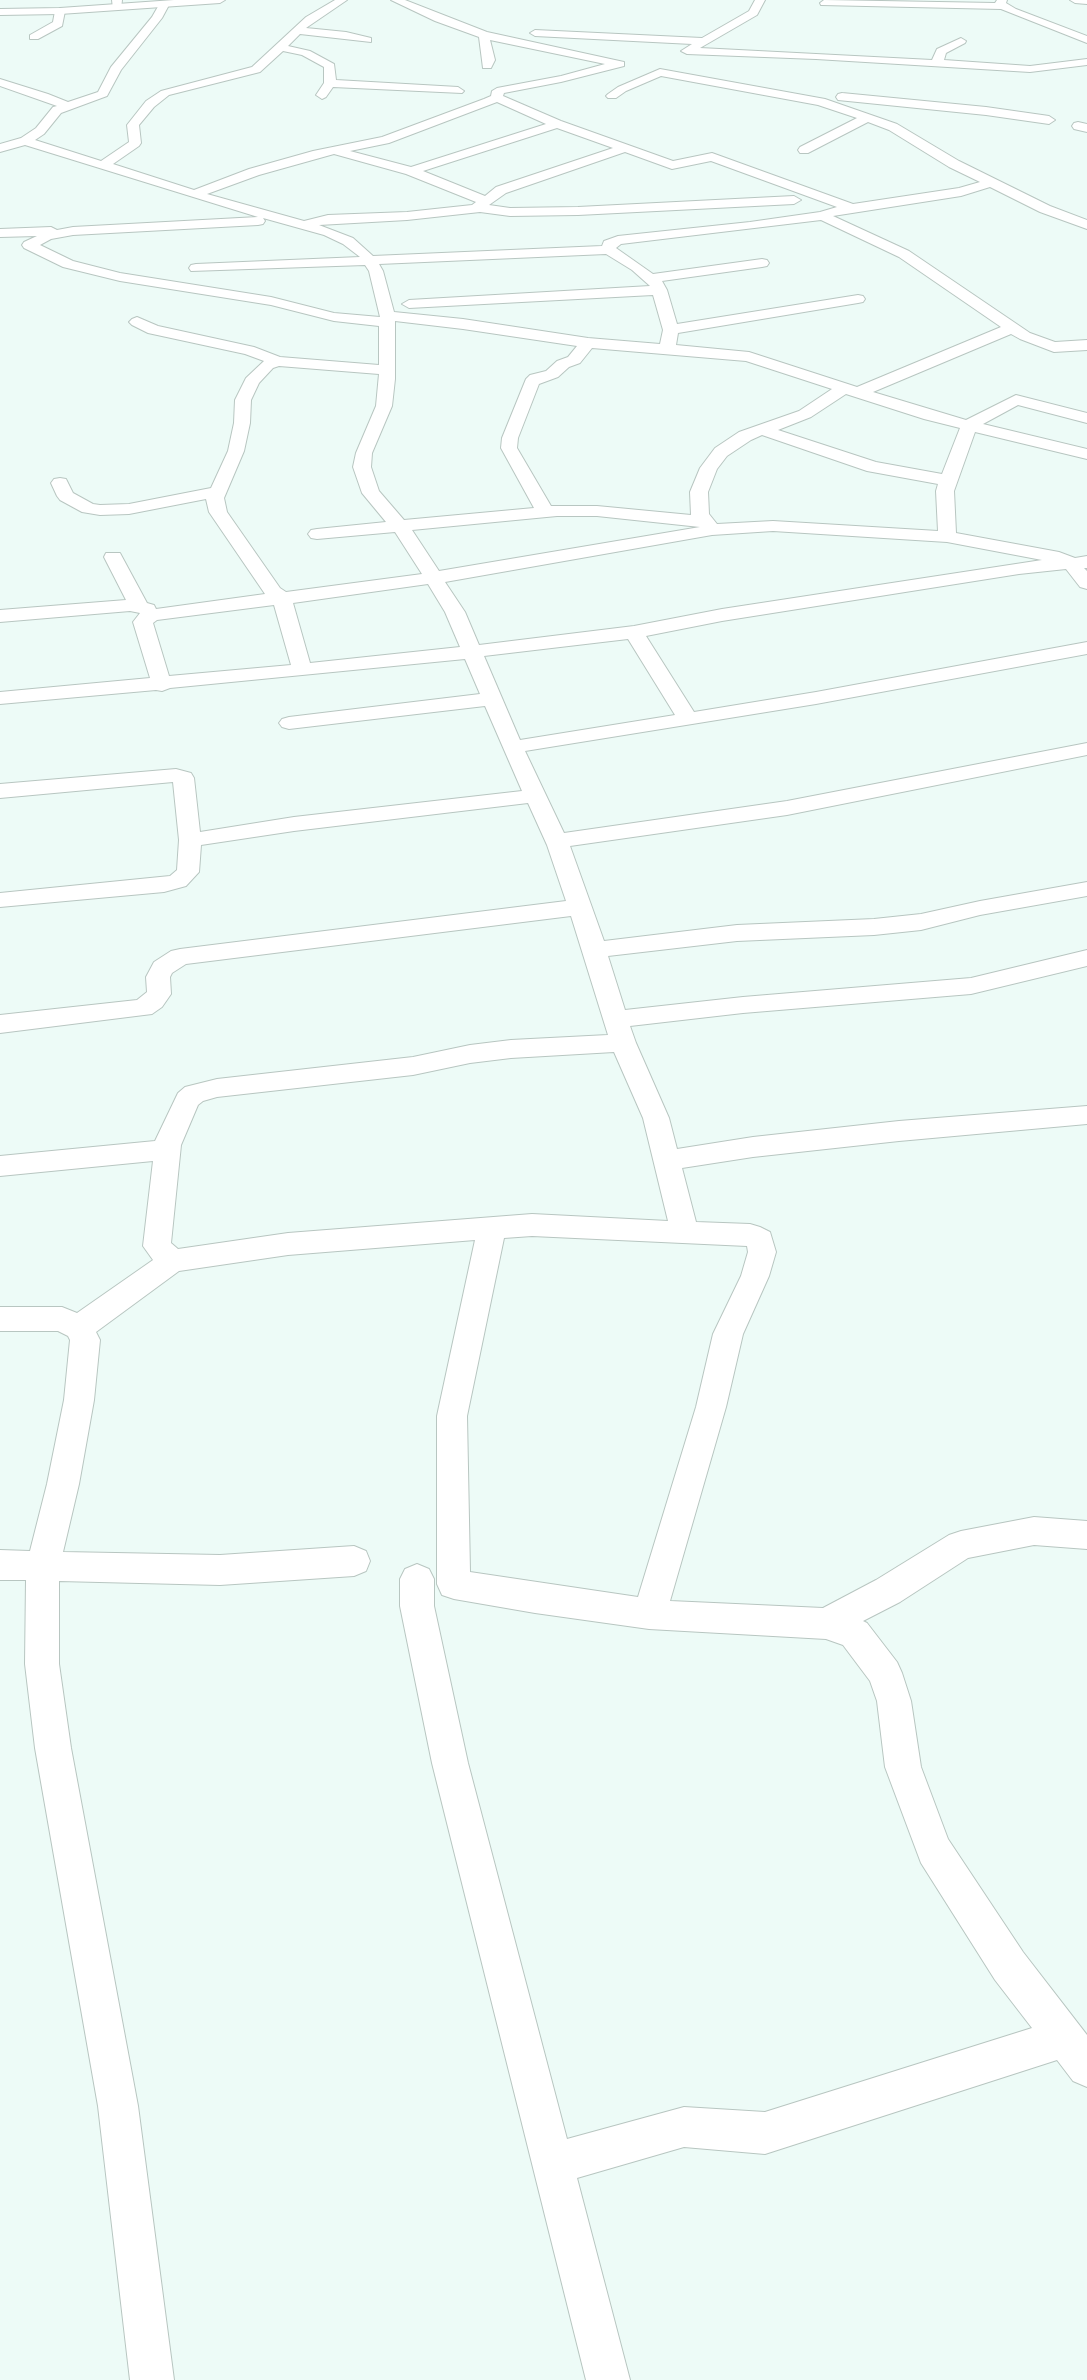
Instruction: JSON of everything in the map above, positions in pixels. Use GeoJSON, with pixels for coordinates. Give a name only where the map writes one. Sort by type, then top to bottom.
{"type":"FeatureCollection","features":[{"type":"Feature","properties":{"kind":"street"},"geometry":{"type":"LineString","coordinates":[[0,12],[60,11],[117,4],[164,5],[220,0]]}},
{"type":"Feature","properties":{"kind":"street"},"geometry":{"type":"LineString","coordinates":[[103,165],[135,143],[133,125],[150,104],[165,93],[178,88],[256,70],[310,19],[342,0]]}},
{"type":"Feature","properties":{"kind":"street"},"geometry":{"type":"LineString","coordinates":[[396,0],[480,34],[628,66],[821,102],[868,117],[893,127],[941,157],[1045,209],[1087,225]]}},
{"type":"Feature","properties":{"kind":"street"},"geometry":{"type":"LineString","coordinates":[[612,96],[622,89],[660,72],[687,51],[753,13],[760,0]]}},
{"type":"Feature","properties":{"kind":"street"},"geometry":{"type":"LineString","coordinates":[[1075,0],[1087,2]]}},
{"type":"Feature","properties":{"kind":"street"},"geometry":{"type":"LineString","coordinates":[[821,4],[1002,3],[1087,40]]}},
{"type":"Feature","properties":{"kind":"street"},"geometry":{"type":"LineString","coordinates":[[821,4],[853,15]]}},
{"type":"Feature","properties":{"kind":"street"},"geometry":{"type":"LineString","coordinates":[[0,148],[25,141],[40,131],[57,110],[92,100],[103,94],[114,76],[115,69],[157,18],[164,5]]}},
{"type":"Feature","properties":{"kind":"street"},"geometry":{"type":"LineString","coordinates":[[34,37],[58,24],[60,11]]}},
{"type":"Feature","properties":{"kind":"street"},"geometry":{"type":"LineString","coordinates":[[297,31],[367,40]]}},
{"type":"Feature","properties":{"kind":"street"},"geometry":{"type":"LineString","coordinates":[[480,34],[553,33],[703,41]]}},
{"type":"Feature","properties":{"kind":"street"},"geometry":{"type":"LineString","coordinates":[[480,34],[489,60],[486,66]]}},
{"type":"Feature","properties":{"kind":"street"},"geometry":{"type":"LineString","coordinates":[[937,63],[941,52],[961,41]]}},
{"type":"Feature","properties":{"kind":"street"},"geometry":{"type":"LineString","coordinates":[[280,47],[306,53],[330,66],[330,83],[323,96]]}},
{"type":"Feature","properties":{"kind":"street"},"geometry":{"type":"LineString","coordinates":[[687,51],[1041,69],[1087,62]]}},
{"type":"Feature","properties":{"kind":"street"},"geometry":{"type":"LineString","coordinates":[[497,98],[498,91],[501,90],[628,66]]}},
{"type":"Feature","properties":{"kind":"street"},"geometry":{"type":"LineString","coordinates":[[0,82],[16,86],[66,106]]}},
{"type":"Feature","properties":{"kind":"street"},"geometry":{"type":"LineString","coordinates":[[330,83],[458,91]]}},
{"type":"Feature","properties":{"kind":"street"},"geometry":{"type":"LineString","coordinates":[[0,92],[16,86]]}},
{"type":"Feature","properties":{"kind":"street"},"geometry":{"type":"LineString","coordinates":[[769,92],[837,96],[968,109],[1049,120]]}},
{"type":"Feature","properties":{"kind":"street"},"geometry":{"type":"LineString","coordinates":[[183,205],[254,172],[317,154],[385,140],[497,98],[557,124],[672,165],[712,157],[852,208]]}},
{"type":"Feature","properties":{"kind":"street"},"geometry":{"type":"LineString","coordinates":[[804,150],[868,117]]}},
{"type":"Feature","properties":{"kind":"street"},"geometry":{"type":"LineString","coordinates":[[411,171],[557,124]]}},
{"type":"Feature","properties":{"kind":"street"},"geometry":{"type":"LineString","coordinates":[[25,141],[26,144],[329,232],[348,241],[365,254],[376,271],[386,314],[387,370],[384,406],[364,453],[362,467],[371,493],[400,527],[455,612],[556,841],[595,950],[620,1031],[656,1118],[685,1232]]}},
{"type":"Feature","properties":{"kind":"street"},"geometry":{"type":"LineString","coordinates":[[304,225],[328,219],[408,216],[480,205],[501,190],[626,148]]}},
{"type":"Feature","properties":{"kind":"street"},"geometry":{"type":"LineString","coordinates":[[337,151],[411,171],[480,205],[510,212],[578,211],[794,200]]}},
{"type":"Feature","properties":{"kind":"street"},"geometry":{"type":"LineString","coordinates":[[609,250],[609,244],[618,240],[823,216],[829,212],[953,193],[992,182]]}},
{"type":"Feature","properties":{"kind":"street"},"geometry":{"type":"LineString","coordinates":[[135,228],[167,212]]}},
{"type":"Feature","properties":{"kind":"street"},"geometry":{"type":"LineString","coordinates":[[823,216],[838,225],[904,254],[1025,336],[1054,347],[1087,345]]}},
{"type":"Feature","properties":{"kind":"street"},"geometry":{"type":"LineString","coordinates":[[4,230],[65,232],[279,219]]}},
{"type":"Feature","properties":{"kind":"street"},"geometry":{"type":"LineString","coordinates":[[65,232],[47,236],[24,246],[68,264],[120,277],[271,301],[334,317],[386,314],[477,301],[656,284],[762,263]]}},
{"type":"Feature","properties":{"kind":"street"},"geometry":{"type":"LineString","coordinates":[[196,268],[370,262],[609,250],[656,284],[671,330],[667,349]]}},
{"type":"Feature","properties":{"kind":"street"},"geometry":{"type":"LineString","coordinates":[[671,330],[858,299]]}},
{"type":"Feature","properties":{"kind":"street"},"geometry":{"type":"LineString","coordinates":[[477,301],[482,326]]}},
{"type":"Feature","properties":{"kind":"street"},"geometry":{"type":"LineString","coordinates":[[386,314],[482,326],[588,343],[723,353],[749,358],[817,378],[850,391],[968,425],[1087,454]]}},
{"type":"Feature","properties":{"kind":"street"},"geometry":{"type":"LineString","coordinates":[[137,322],[153,330],[249,350],[278,361],[387,370]]}},
{"type":"Feature","properties":{"kind":"street"},"geometry":{"type":"LineString","coordinates":[[707,525],[700,515],[699,492],[709,468],[721,452],[745,436],[806,414],[850,391],[1014,328]]}},
{"type":"Feature","properties":{"kind":"street"},"geometry":{"type":"LineString","coordinates":[[544,512],[509,448],[510,438],[532,382],[536,378],[552,374],[563,364],[574,360],[588,343]]}},
{"type":"Feature","properties":{"kind":"street"},"geometry":{"type":"LineString","coordinates":[[278,361],[267,365],[252,381],[243,400],[242,423],[236,451],[214,498],[218,512],[273,592],[282,598],[302,670]]}},
{"type":"Feature","properties":{"kind":"street"},"geometry":{"type":"LineString","coordinates":[[947,537],[945,491],[968,425],[1016,400],[1085,413],[1062,448]]}},
{"type":"Feature","properties":{"kind":"street"},"geometry":{"type":"LineString","coordinates":[[763,430],[873,467],[948,480]]}},
{"type":"Feature","properties":{"kind":"street"},"geometry":{"type":"LineString","coordinates":[[60,483],[66,496],[88,508],[100,510],[129,509],[217,492]]}},
{"type":"Feature","properties":{"kind":"street"},"geometry":{"type":"LineString","coordinates":[[317,534],[544,512],[597,511],[707,525],[908,532],[1018,549],[1079,562]]}},
{"type":"Feature","properties":{"kind":"street"},"geometry":{"type":"LineString","coordinates":[[0,616],[130,606],[145,611],[282,598],[302,598],[433,578],[707,525]]}},
{"type":"Feature","properties":{"kind":"street"},"geometry":{"type":"LineString","coordinates":[[114,557],[145,611],[143,622],[162,685]]}},
{"type":"Feature","properties":{"kind":"street"},"geometry":{"type":"LineString","coordinates":[[1079,562],[1087,583]]}},
{"type":"Feature","properties":{"kind":"street"},"geometry":{"type":"LineString","coordinates":[[0,698],[162,685],[472,652],[634,632],[722,615],[1019,568],[1079,562]]}},
{"type":"Feature","properties":{"kind":"street"},"geometry":{"type":"LineString","coordinates":[[634,632],[688,719]]}},
{"type":"Feature","properties":{"kind":"street"},"geometry":{"type":"LineString","coordinates":[[513,747],[688,719],[1087,648]]}},
{"type":"Feature","properties":{"kind":"street"},"geometry":{"type":"LineString","coordinates":[[289,723],[492,699]]}},
{"type":"Feature","properties":{"kind":"street"},"geometry":{"type":"LineString","coordinates":[[556,841],[787,808],[1087,749]]}},
{"type":"Feature","properties":{"kind":"street"},"geometry":{"type":"LineString","coordinates":[[0,791],[176,775],[183,778],[184,781],[190,840],[188,872],[178,881],[164,885],[0,900]]}},
{"type":"Feature","properties":{"kind":"street"},"geometry":{"type":"LineString","coordinates":[[190,840],[294,824],[535,796]]}},
{"type":"Feature","properties":{"kind":"street"},"geometry":{"type":"LineString","coordinates":[[595,950],[737,933],[874,927],[922,922],[980,908],[1087,889]]}},
{"type":"Feature","properties":{"kind":"street"},"geometry":{"type":"LineString","coordinates":[[0,1024],[143,1008],[159,994],[158,977],[163,968],[180,957],[580,907]]}},
{"type":"Feature","properties":{"kind":"street"},"geometry":{"type":"LineString","coordinates":[[172,1260],[157,1246],[168,1145],[187,1100],[194,1094],[217,1088],[355,1074],[511,1049],[620,1031],[742,1005],[970,986],[1087,958]]}},
{"type":"Feature","properties":{"kind":"street"},"geometry":{"type":"LineString","coordinates":[[667,1160],[753,1147],[899,1131],[1087,1115]]}},
{"type":"Feature","properties":{"kind":"street"},"geometry":{"type":"LineString","coordinates":[[0,1166],[152,1152],[162,1150],[168,1145]]}},
{"type":"Feature","properties":{"kind":"street"},"geometry":{"type":"LineString","coordinates":[[79,1328],[172,1260],[288,1244],[532,1224],[750,1235],[760,1240],[762,1247],[755,1276],[728,1334],[711,1407],[649,1614]]}},
{"type":"Feature","properties":{"kind":"street"},"geometry":{"type":"LineString","coordinates":[[492,1228],[452,1416],[454,1584],[535,1598],[649,1614],[826,1624],[855,1634],[885,1673],[894,1702],[903,1767],[934,1850],[1009,1966],[1075,2052],[765,2133],[684,2127],[552,2164]]}},
{"type":"Feature","properties":{"kind":"street"},"geometry":{"type":"LineString","coordinates":[[0,1319],[62,1319],[79,1328],[85,1340],[78,1400],[62,1484],[43,1566],[42,1664],[53,1748],[118,2106],[152,2380]]}},
{"type":"Feature","properties":{"kind":"street"},"geometry":{"type":"LineString","coordinates":[[826,1624],[888,1591],[961,1545],[1034,1532],[1087,1535]]}},
{"type":"Feature","properties":{"kind":"street"},"geometry":{"type":"LineString","coordinates":[[0,1565],[220,1570],[354,1561]]}},
{"type":"Feature","properties":{"kind":"street"},"geometry":{"type":"LineString","coordinates":[[417,1579],[417,1606],[450,1763],[608,2380]]}}]}
